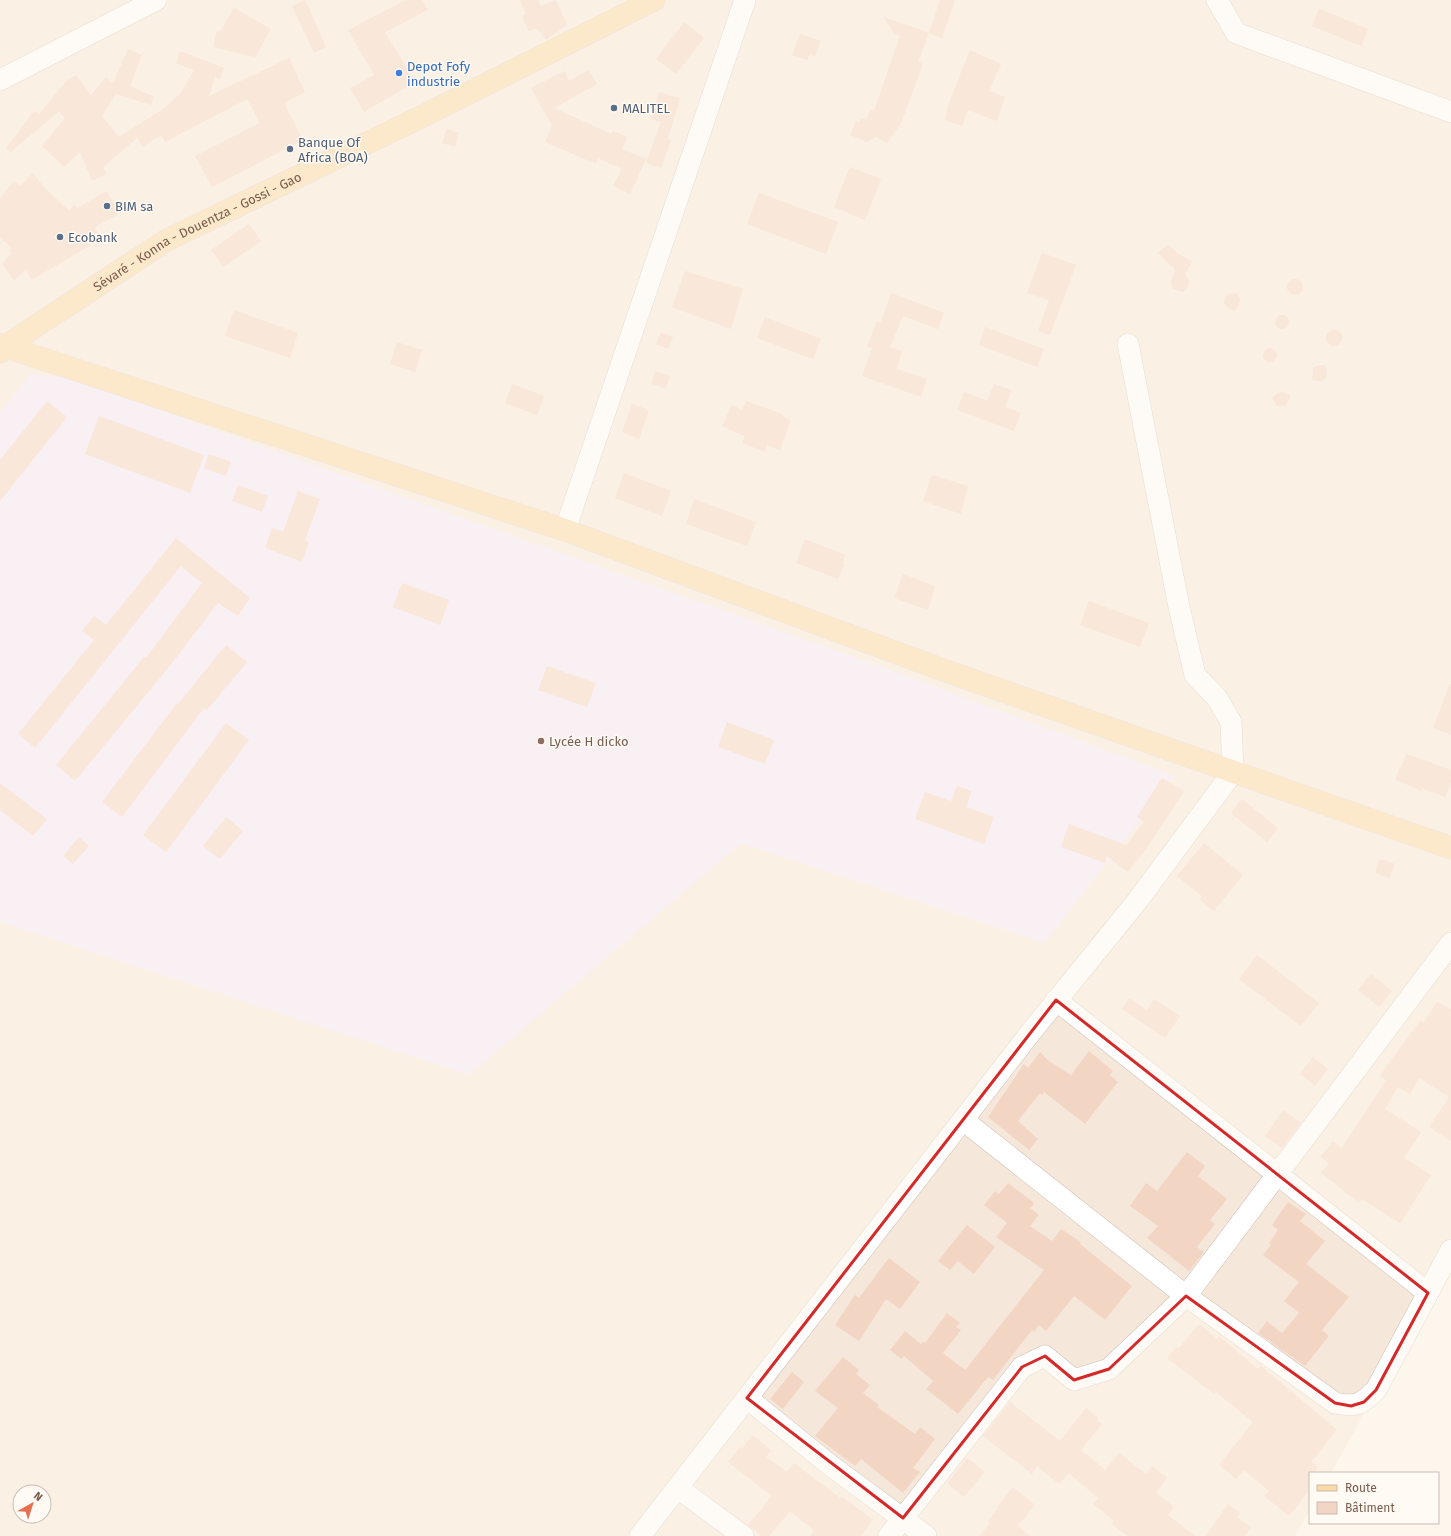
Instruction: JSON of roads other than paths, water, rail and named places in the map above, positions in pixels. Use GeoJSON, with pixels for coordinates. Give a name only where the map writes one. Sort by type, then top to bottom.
{"type":"FeatureCollection","features":[{"type":"Feature","properties":{"kind":"main road","name":"Sévaré - Konna - Douentza - Gossi - Gao"},"geometry":{"type":"LineString","coordinates":[[2,348],[167,240],[421,117],[654,0]]}},
{"type":"Feature","properties":{"kind":"main road"},"geometry":{"type":"LineString","coordinates":[[2,348],[565,530],[946,671],[1451,848]]}},
{"type":"Feature","properties":{"kind":"street"},"geometry":{"type":"LineString","coordinates":[[0,80],[156,0]]}},
{"type":"Feature","properties":{"kind":"street"},"geometry":{"type":"LineString","coordinates":[[565,530],[745,0]]}},
{"type":"Feature","properties":{"kind":"street"},"geometry":{"type":"LineString","coordinates":[[1217,0],[1236,33],[1451,112]]}},
{"type":"Feature","properties":{"kind":"street"},"geometry":{"type":"LineString","coordinates":[[640,1536],[962,1120],[1056,1000],[1138,900],[1233,772],[1231,722],[1217,698],[1195,675],[1179,607],[1128,344]]}},
{"type":"Feature","properties":{"kind":"street"},"geometry":{"type":"LineString","coordinates":[[889,1536],[952,1454],[1022,1368],[1045,1356],[1074,1380],[1109,1369],[1186,1296],[1279,1175],[1451,943]]}},
{"type":"Feature","properties":{"kind":"street"},"geometry":{"type":"LineString","coordinates":[[1056,1000],[1428,1293]]}},
{"type":"Feature","properties":{"kind":"street"},"geometry":{"type":"LineString","coordinates":[[962,1120],[1186,1296],[1335,1403],[1351,1406],[1364,1402],[1376,1390],[1451,1250]]}},
{"type":"Feature","properties":{"kind":"street"},"geometry":{"type":"LineString","coordinates":[[747,1398],[830,1465],[926,1536]]}},
{"type":"Feature","properties":{"kind":"street"},"geometry":{"type":"LineString","coordinates":[[678,1488],[743,1536]]}},
{"type":"Feature","properties":{"kind":"place","name":"Depot Fofy industrie"},"geometry":{"type":"Point","coordinates":[399,73]}},
{"type":"Feature","properties":{"kind":"place","name":"MALITEL"},"geometry":{"type":"Point","coordinates":[614,108]}},
{"type":"Feature","properties":{"kind":"place","name":"Banque Of Africa (BOA)"},"geometry":{"type":"Point","coordinates":[290,149]}},
{"type":"Feature","properties":{"kind":"place","name":"BIM sa"},"geometry":{"type":"Point","coordinates":[107,206]}},
{"type":"Feature","properties":{"kind":"place","name":"Ecobank"},"geometry":{"type":"Point","coordinates":[60,237]}},
{"type":"Feature","properties":{"kind":"place","name":"Lycée H dicko"},"geometry":{"type":"Point","coordinates":[541,741]}}]}
